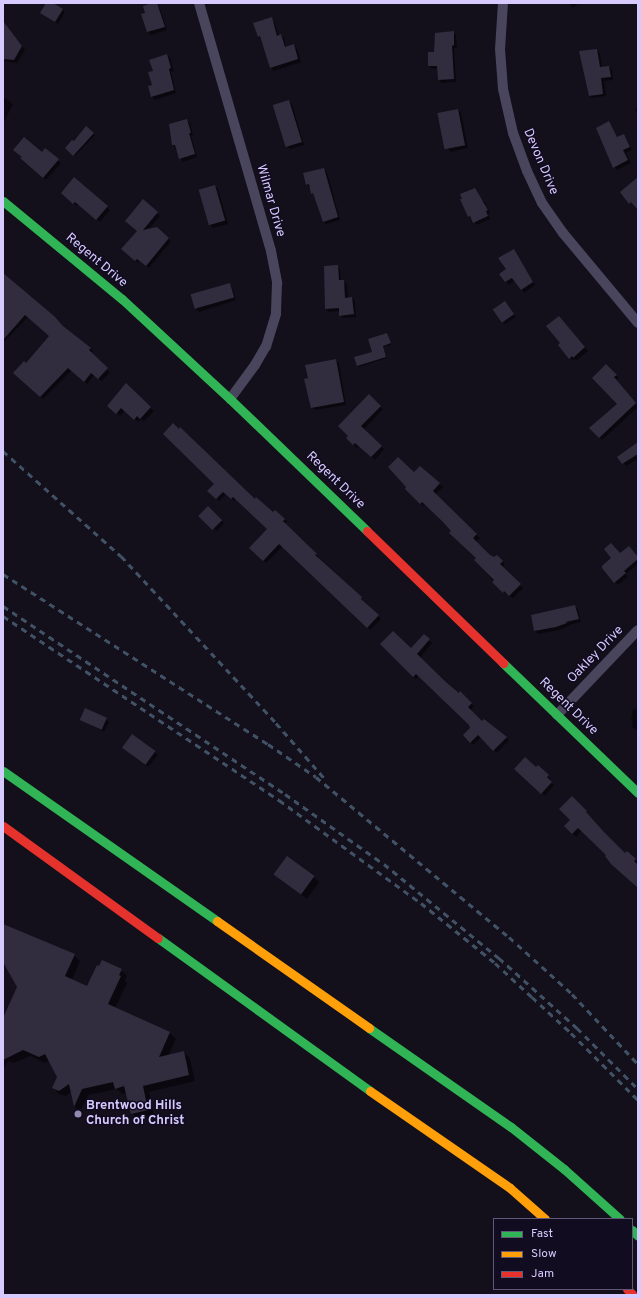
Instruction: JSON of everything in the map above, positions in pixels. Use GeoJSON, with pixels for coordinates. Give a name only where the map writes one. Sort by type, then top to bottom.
{"type":"FeatureCollection","features":[{"type":"Feature","properties":{"kind":"main road","name":"Regent Drive"},"geometry":{"type":"LineString","coordinates":[[3,201],[122,299],[230,399],[638,793]]}},
{"type":"Feature","properties":{"kind":"main road"},"geometry":{"type":"LineString","coordinates":[[3,771],[499,1119],[564,1169],[619,1218]]}},
{"type":"Feature","properties":{"kind":"main road"},"geometry":{"type":"LineString","coordinates":[[3,826],[379,1098],[510,1188],[544,1218]]}},
{"type":"Feature","properties":{"kind":"street","name":"Wilmar Drive"},"geometry":{"type":"LineString","coordinates":[[199,3],[271,251],[277,283],[276,314],[266,346],[256,365],[230,399]]}},
{"type":"Feature","properties":{"kind":"street","name":"Devon Drive"},"geometry":{"type":"LineString","coordinates":[[503,3],[500,50],[503,89],[513,133],[526,171],[542,203],[563,233],[638,323]]}},
{"type":"Feature","properties":{"kind":"street","name":"Oakley Drive"},"geometry":{"type":"LineString","coordinates":[[558,715],[638,630]]}},
{"type":"Feature","properties":{"kind":"building"},"geometry":{"type":"Polygon","coordinates":[[[46,3],[53,3],[63,9],[55,22],[40,13],[46,3]]]}},
{"type":"Feature","properties":{"kind":"building"},"geometry":{"type":"Polygon","coordinates":[[[157,3],[165,27],[147,32],[141,14],[145,13],[143,6],[157,3]]]}},
{"type":"Feature","properties":{"kind":"building"},"geometry":{"type":"Polygon","coordinates":[[[272,17],[277,36],[281,34],[285,47],[294,44],[298,59],[270,68],[260,36],[258,37],[253,23],[272,17]]]}},
{"type":"Feature","properties":{"kind":"building"},"geometry":{"type":"Polygon","coordinates":[[[3,21],[22,46],[14,60],[3,59],[3,21]]]}},
{"type":"Feature","properties":{"kind":"building"},"geometry":{"type":"Polygon","coordinates":[[[454,31],[454,45],[452,46],[454,79],[438,80],[437,66],[428,66],[428,52],[434,52],[435,33],[454,31]]]}},
{"type":"Feature","properties":{"kind":"building"},"geometry":{"type":"Polygon","coordinates":[[[597,49],[600,67],[609,66],[611,77],[601,78],[603,94],[589,96],[579,51],[597,49]]]}},
{"type":"Feature","properties":{"kind":"building"},"geometry":{"type":"Polygon","coordinates":[[[167,54],[171,68],[169,69],[174,90],[151,97],[148,86],[152,85],[148,72],[153,71],[149,60],[167,54]]]}},
{"type":"Feature","properties":{"kind":"building"},"geometry":{"type":"Polygon","coordinates":[[[289,100],[302,142],[286,147],[273,105],[289,100]]]}},
{"type":"Feature","properties":{"kind":"building"},"geometry":{"type":"Polygon","coordinates":[[[458,109],[465,145],[444,149],[437,113],[458,109]]]}},
{"type":"Feature","properties":{"kind":"building"},"geometry":{"type":"Polygon","coordinates":[[[187,119],[195,154],[179,159],[175,145],[172,145],[169,124],[187,119]]]}},
{"type":"Feature","properties":{"kind":"building"},"geometry":{"type":"Polygon","coordinates":[[[609,121],[617,137],[624,134],[630,147],[623,150],[628,160],[613,168],[596,128],[609,121]]]}},
{"type":"Feature","properties":{"kind":"building"},"geometry":{"type":"Polygon","coordinates":[[[86,126],[94,133],[73,156],[65,148],[72,140],[74,141],[86,126]]]}},
{"type":"Feature","properties":{"kind":"building"},"geometry":{"type":"Polygon","coordinates":[[[24,137],[42,152],[45,148],[59,159],[43,178],[13,150],[24,137]]]}},
{"type":"Feature","properties":{"kind":"building"},"geometry":{"type":"Polygon","coordinates":[[[324,168],[338,217],[323,222],[313,193],[311,194],[309,184],[306,185],[303,173],[324,168]]]}},
{"type":"Feature","properties":{"kind":"building"},"geometry":{"type":"Polygon","coordinates":[[[74,177],[108,206],[96,220],[75,202],[73,204],[61,193],[74,177]]]}},
{"type":"Feature","properties":{"kind":"building"},"geometry":{"type":"Polygon","coordinates":[[[638,177],[638,210],[631,202],[629,204],[620,192],[638,177]]]}},
{"type":"Feature","properties":{"kind":"building"},"geometry":{"type":"Polygon","coordinates":[[[215,185],[225,221],[209,225],[199,190],[215,185]]]}},
{"type":"Feature","properties":{"kind":"building"},"geometry":{"type":"Polygon","coordinates":[[[475,188],[488,210],[486,211],[488,216],[473,223],[470,216],[468,217],[460,199],[462,199],[460,194],[475,188]]]}},
{"type":"Feature","properties":{"kind":"building"},"geometry":{"type":"Polygon","coordinates":[[[143,199],[158,212],[143,230],[157,227],[169,238],[146,266],[137,259],[135,261],[121,249],[137,231],[125,221],[143,199]]]}},
{"type":"Feature","properties":{"kind":"building"},"geometry":{"type":"Polygon","coordinates":[[[514,249],[533,282],[521,290],[512,278],[505,282],[499,274],[506,269],[498,258],[514,249]]]}},
{"type":"Feature","properties":{"kind":"building"},"geometry":{"type":"Polygon","coordinates":[[[338,265],[339,280],[344,280],[345,298],[352,297],[354,314],[339,316],[339,308],[325,309],[324,266],[338,265]]]}},
{"type":"Feature","properties":{"kind":"building"},"geometry":{"type":"Polygon","coordinates":[[[3,273],[54,316],[63,326],[91,348],[89,350],[108,368],[98,379],[91,373],[84,382],[68,368],[40,397],[13,373],[24,361],[26,363],[49,336],[25,315],[3,340],[3,273]]]}},
{"type":"Feature","properties":{"kind":"building"},"geometry":{"type":"Polygon","coordinates":[[[230,283],[234,297],[195,309],[191,294],[230,283]]]}},
{"type":"Feature","properties":{"kind":"building"},"geometry":{"type":"Polygon","coordinates":[[[505,301],[514,314],[502,323],[493,310],[505,301]]]}},
{"type":"Feature","properties":{"kind":"building"},"geometry":{"type":"Polygon","coordinates":[[[559,316],[585,347],[573,358],[572,356],[569,359],[558,345],[560,343],[546,326],[559,316]]]}},
{"type":"Feature","properties":{"kind":"building"},"geometry":{"type":"Polygon","coordinates":[[[387,333],[391,343],[383,346],[386,357],[357,366],[354,357],[372,352],[368,339],[387,333]]]}},
{"type":"Feature","properties":{"kind":"building"},"geometry":{"type":"Polygon","coordinates":[[[336,359],[344,402],[311,408],[304,379],[308,378],[305,365],[336,359]]]}},
{"type":"Feature","properties":{"kind":"building"},"geometry":{"type":"Polygon","coordinates":[[[606,364],[617,375],[614,377],[636,403],[599,438],[589,428],[617,404],[592,378],[606,364]]]}},
{"type":"Feature","properties":{"kind":"building"},"geometry":{"type":"Polygon","coordinates":[[[126,383],[151,407],[140,419],[137,416],[134,420],[121,408],[116,414],[107,406],[126,383]]]}},
{"type":"Feature","properties":{"kind":"building"},"geometry":{"type":"Polygon","coordinates":[[[369,394],[381,406],[361,426],[382,446],[371,457],[355,443],[353,445],[346,438],[348,436],[338,426],[369,394]]]}},
{"type":"Feature","properties":{"kind":"building"},"geometry":{"type":"Polygon","coordinates":[[[173,423],[179,429],[180,427],[255,499],[256,497],[273,512],[275,510],[285,519],[283,521],[317,554],[315,555],[362,597],[361,599],[379,615],[367,628],[279,544],[263,561],[249,548],[267,529],[233,497],[231,499],[223,492],[216,499],[207,491],[214,484],[163,434],[173,423]]]}},
{"type":"Feature","properties":{"kind":"building"},"geometry":{"type":"Polygon","coordinates":[[[638,442],[638,454],[622,464],[617,457],[638,442]]]}},
{"type":"Feature","properties":{"kind":"building"},"geometry":{"type":"Polygon","coordinates":[[[398,457],[414,472],[420,466],[440,483],[433,491],[477,534],[473,538],[490,555],[494,557],[497,555],[503,561],[500,564],[521,584],[509,596],[504,591],[503,593],[492,582],[494,580],[474,560],[476,558],[449,533],[451,531],[443,522],[422,502],[420,504],[405,489],[406,487],[388,467],[398,457]]]}},
{"type":"Feature","properties":{"kind":"building"},"geometry":{"type":"Polygon","coordinates":[[[208,506],[222,520],[212,530],[198,516],[208,506]]]}},
{"type":"Feature","properties":{"kind":"building"},"geometry":{"type":"Polygon","coordinates":[[[611,543],[620,553],[629,546],[638,557],[638,559],[624,571],[626,573],[614,583],[602,568],[602,566],[611,558],[604,549],[611,543]]]}},
{"type":"Feature","properties":{"kind":"building"},"geometry":{"type":"Polygon","coordinates":[[[575,605],[579,619],[566,622],[567,623],[556,627],[534,631],[531,615],[575,605]]]}},
{"type":"Feature","properties":{"kind":"building"},"geometry":{"type":"Polygon","coordinates":[[[393,631],[411,648],[424,634],[430,639],[417,654],[446,682],[459,693],[460,691],[472,703],[468,707],[482,721],[484,719],[507,737],[493,751],[478,735],[470,743],[463,735],[470,728],[469,725],[416,674],[413,677],[380,644],[393,631]]]}},
{"type":"Feature","properties":{"kind":"building"},"geometry":{"type":"Polygon","coordinates":[[[85,708],[107,718],[102,730],[80,720],[85,708]]]}},
{"type":"Feature","properties":{"kind":"building"},"geometry":{"type":"Polygon","coordinates":[[[132,734],[155,751],[145,765],[122,748],[132,734]]]}},
{"type":"Feature","properties":{"kind":"building"},"geometry":{"type":"Polygon","coordinates":[[[525,757],[536,767],[538,765],[549,775],[547,777],[552,782],[541,794],[514,769],[525,757]]]}},
{"type":"Feature","properties":{"kind":"building"},"geometry":{"type":"Polygon","coordinates":[[[572,796],[625,853],[627,851],[636,859],[634,861],[638,865],[638,888],[611,864],[605,856],[606,855],[578,828],[572,834],[564,826],[570,820],[559,809],[572,796]]]}},
{"type":"Feature","properties":{"kind":"building"},"geometry":{"type":"Polygon","coordinates":[[[287,856],[315,876],[301,895],[273,875],[287,856]]]}},
{"type":"Feature","properties":{"kind":"building"},"geometry":{"type":"Polygon","coordinates":[[[3,924],[75,954],[65,976],[87,986],[97,965],[99,966],[102,960],[122,969],[119,975],[121,976],[108,1004],[170,1032],[159,1057],[184,1051],[189,1075],[143,1086],[148,1110],[131,1114],[124,1086],[115,1089],[113,1082],[82,1089],[74,1107],[69,1084],[59,1091],[52,1088],[57,1077],[45,1054],[39,1057],[23,1050],[3,1060],[3,1018],[17,987],[3,962],[3,924]]]}},
{"type":"Feature","properties":{"kind":"railway"},"geometry":{"type":"LineString","coordinates":[[3,451],[121,556],[276,723],[325,779]]}},
{"type":"Feature","properties":{"kind":"railway"},"geometry":{"type":"LineString","coordinates":[[3,574],[268,744],[316,777],[509,937],[572,994],[638,1064]]}},
{"type":"Feature","properties":{"kind":"railway"},"geometry":{"type":"LineString","coordinates":[[3,606],[285,794],[384,864],[499,958],[577,1028],[638,1089]]}},
{"type":"Feature","properties":{"kind":"railway"},"geometry":{"type":"LineString","coordinates":[[3,616],[279,800],[421,903],[495,963],[571,1033],[638,1100]]}},
{"type":"Feature","properties":{"kind":"traffic: fast"},"geometry":{"type":"LineString","coordinates":[[3,201],[122,299],[230,399],[367,531]]}},
{"type":"Feature","properties":{"kind":"traffic: fast"},"geometry":{"type":"LineString","coordinates":[[503,663],[638,793]]}},
{"type":"Feature","properties":{"kind":"traffic: fast"},"geometry":{"type":"LineString","coordinates":[[3,771],[217,921]]}},
{"type":"Feature","properties":{"kind":"traffic: fast"},"geometry":{"type":"LineString","coordinates":[[158,938],[370,1091]]}},
{"type":"Feature","properties":{"kind":"traffic: fast"},"geometry":{"type":"LineString","coordinates":[[369,1028],[511,1127],[564,1169],[619,1218]]}},
{"type":"Feature","properties":{"kind":"traffic: fast"},"geometry":{"type":"LineString","coordinates":[[633,1231],[638,1236]]}},
{"type":"Feature","properties":{"kind":"traffic: slow"},"geometry":{"type":"LineString","coordinates":[[217,921],[369,1028]]}},
{"type":"Feature","properties":{"kind":"traffic: slow"},"geometry":{"type":"LineString","coordinates":[[370,1091],[510,1188],[544,1218]]}},
{"type":"Feature","properties":{"kind":"traffic: jam"},"geometry":{"type":"LineString","coordinates":[[367,531],[503,663]]}},
{"type":"Feature","properties":{"kind":"traffic: jam"},"geometry":{"type":"LineString","coordinates":[[3,826],[158,938]]}},
{"type":"Feature","properties":{"kind":"traffic: jam"},"geometry":{"type":"LineString","coordinates":[[628,1290],[633,1295]]}},
{"type":"Feature","properties":{"kind":"place","name":"Brentwood Hills Church of Christ"},"geometry":{"type":"Point","coordinates":[78,1114]}}]}
